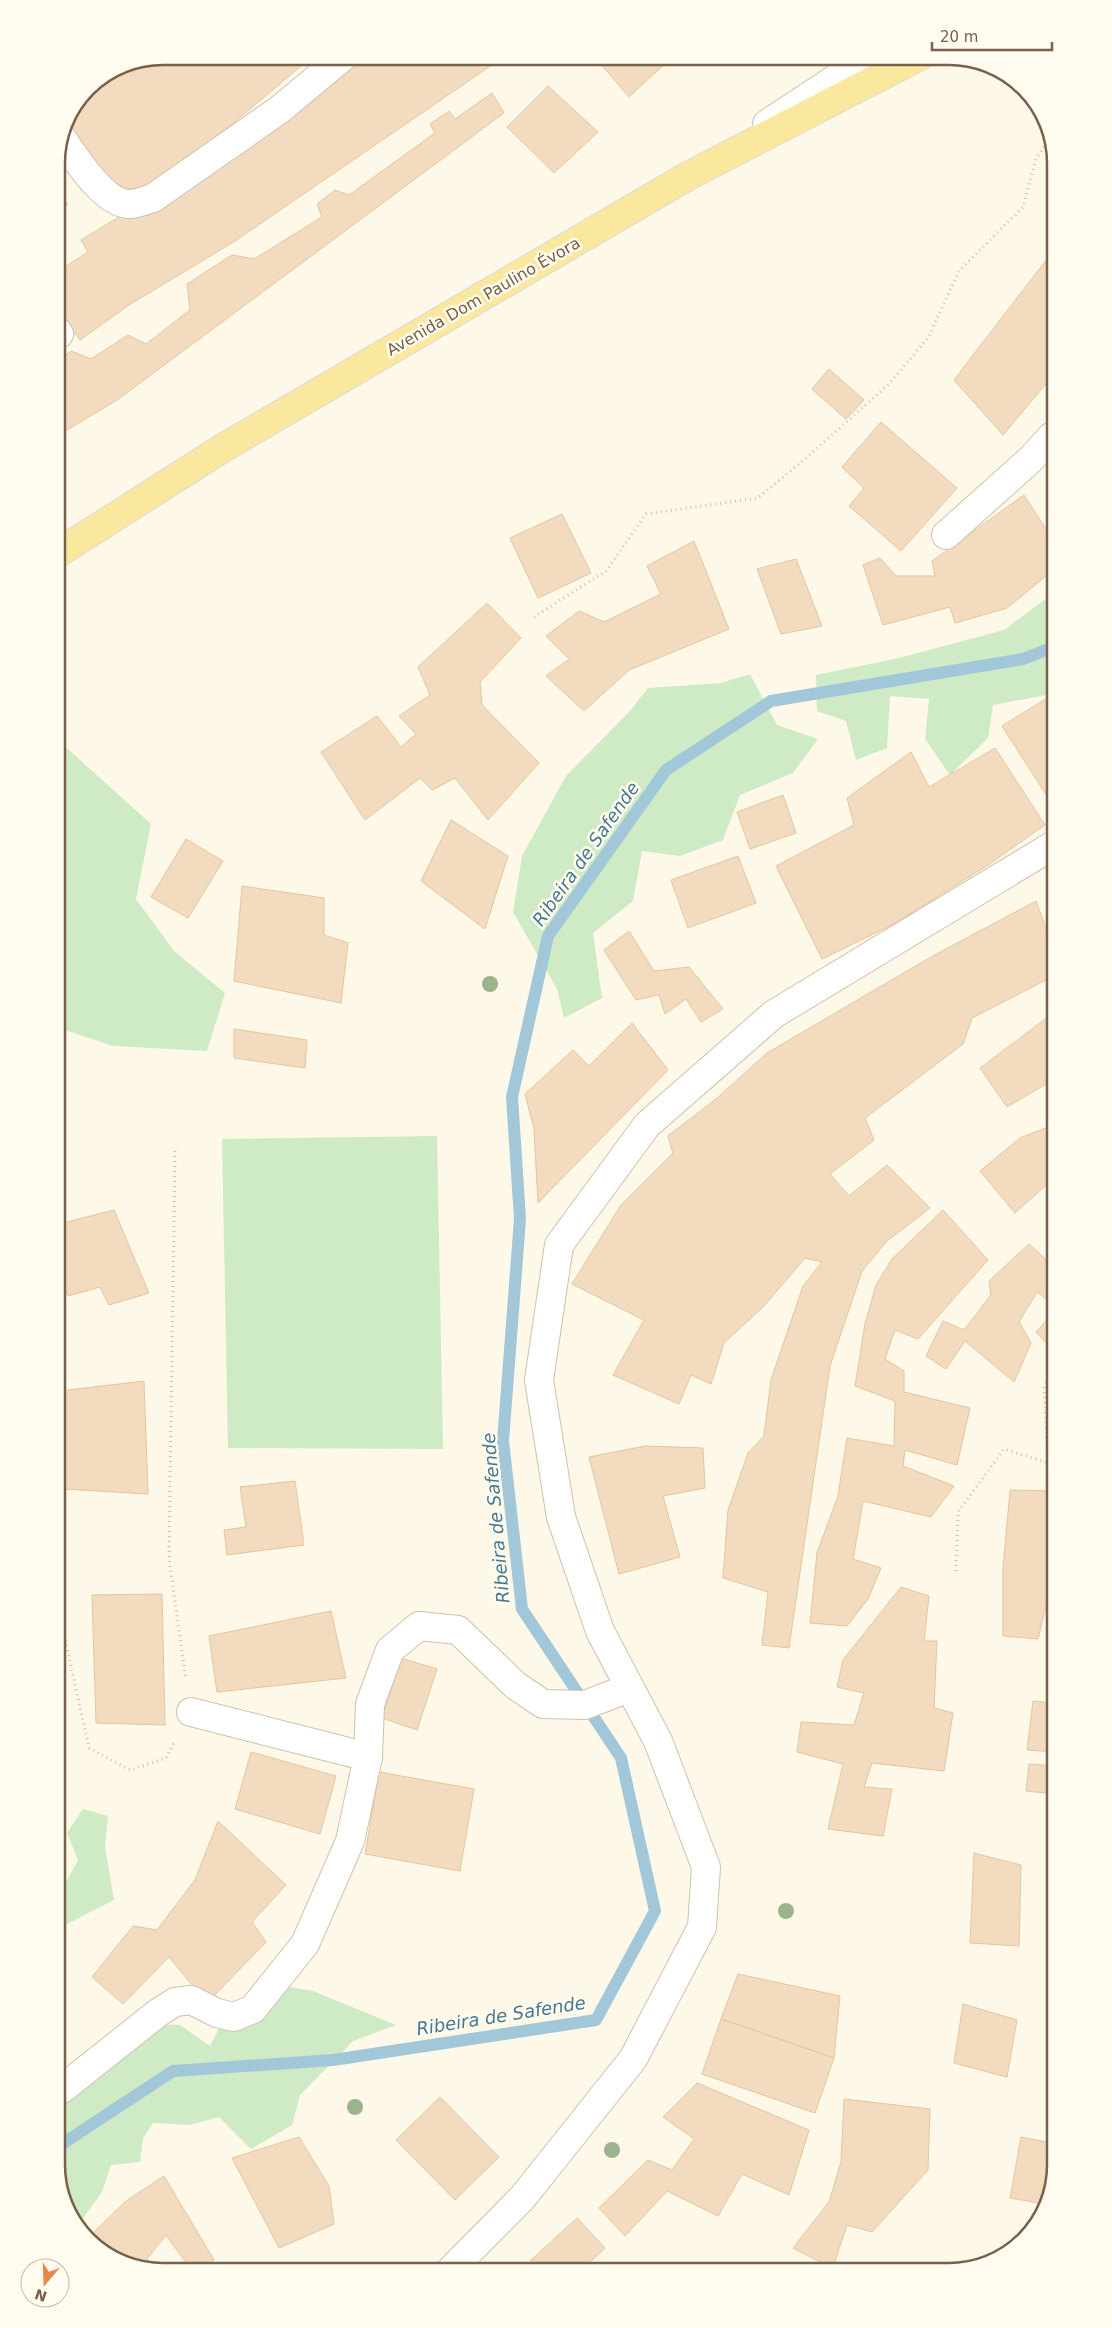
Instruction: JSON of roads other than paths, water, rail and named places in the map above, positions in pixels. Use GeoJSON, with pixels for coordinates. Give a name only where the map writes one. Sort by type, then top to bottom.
{"type":"FeatureCollection","features":[{"type":"Feature","properties":{"kind":"main road","name":"Avenida Dom Paulino Évora"},"geometry":{"type":"LineString","coordinates":[[65,550],[223,448],[688,176],[903,65]]}},
{"type":"Feature","properties":{"kind":"street"},"geometry":{"type":"LineString","coordinates":[[67,145],[84,170],[106,193],[118,201],[130,204],[153,198],[279,110],[333,65]]}},
{"type":"Feature","properties":{"kind":"street"},"geometry":{"type":"LineString","coordinates":[[688,176],[856,65]]}},
{"type":"Feature","properties":{"kind":"street"},"geometry":{"type":"LineString","coordinates":[[946,535],[1031,459],[1047,442]]}},
{"type":"Feature","properties":{"kind":"street"},"geometry":{"type":"LineString","coordinates":[[458,2263],[522,2197],[633,2059],[702,1927],[706,1867],[658,1741],[600,1631],[561,1516],[540,1380],[559,1245],[647,1125],[774,1014],[1047,849]]}},
{"type":"Feature","properties":{"kind":"street"},"geometry":{"type":"LineString","coordinates":[[65,2087],[159,2012],[175,2002],[191,2000],[217,2013],[234,2017],[253,2009],[305,1944],[350,1842],[368,1757],[370,1704],[390,1650],[419,1626],[458,1630],[515,1685],[543,1704],[585,1705],[630,1688]]}},
{"type":"Feature","properties":{"kind":"street"},"geometry":{"type":"LineString","coordinates":[[191,1712],[368,1757]]}},
{"type":"Feature","properties":{"kind":"waterway","name":"Ribeira de Safende"},"geometry":{"type":"LineString","coordinates":[[65,2142],[173,2071],[333,2060],[596,2020],[655,1911],[621,1758],[522,1609],[503,1441],[520,1219],[512,1097],[548,936],[666,770],[771,701],[1023,659],[1047,650]]}}]}
